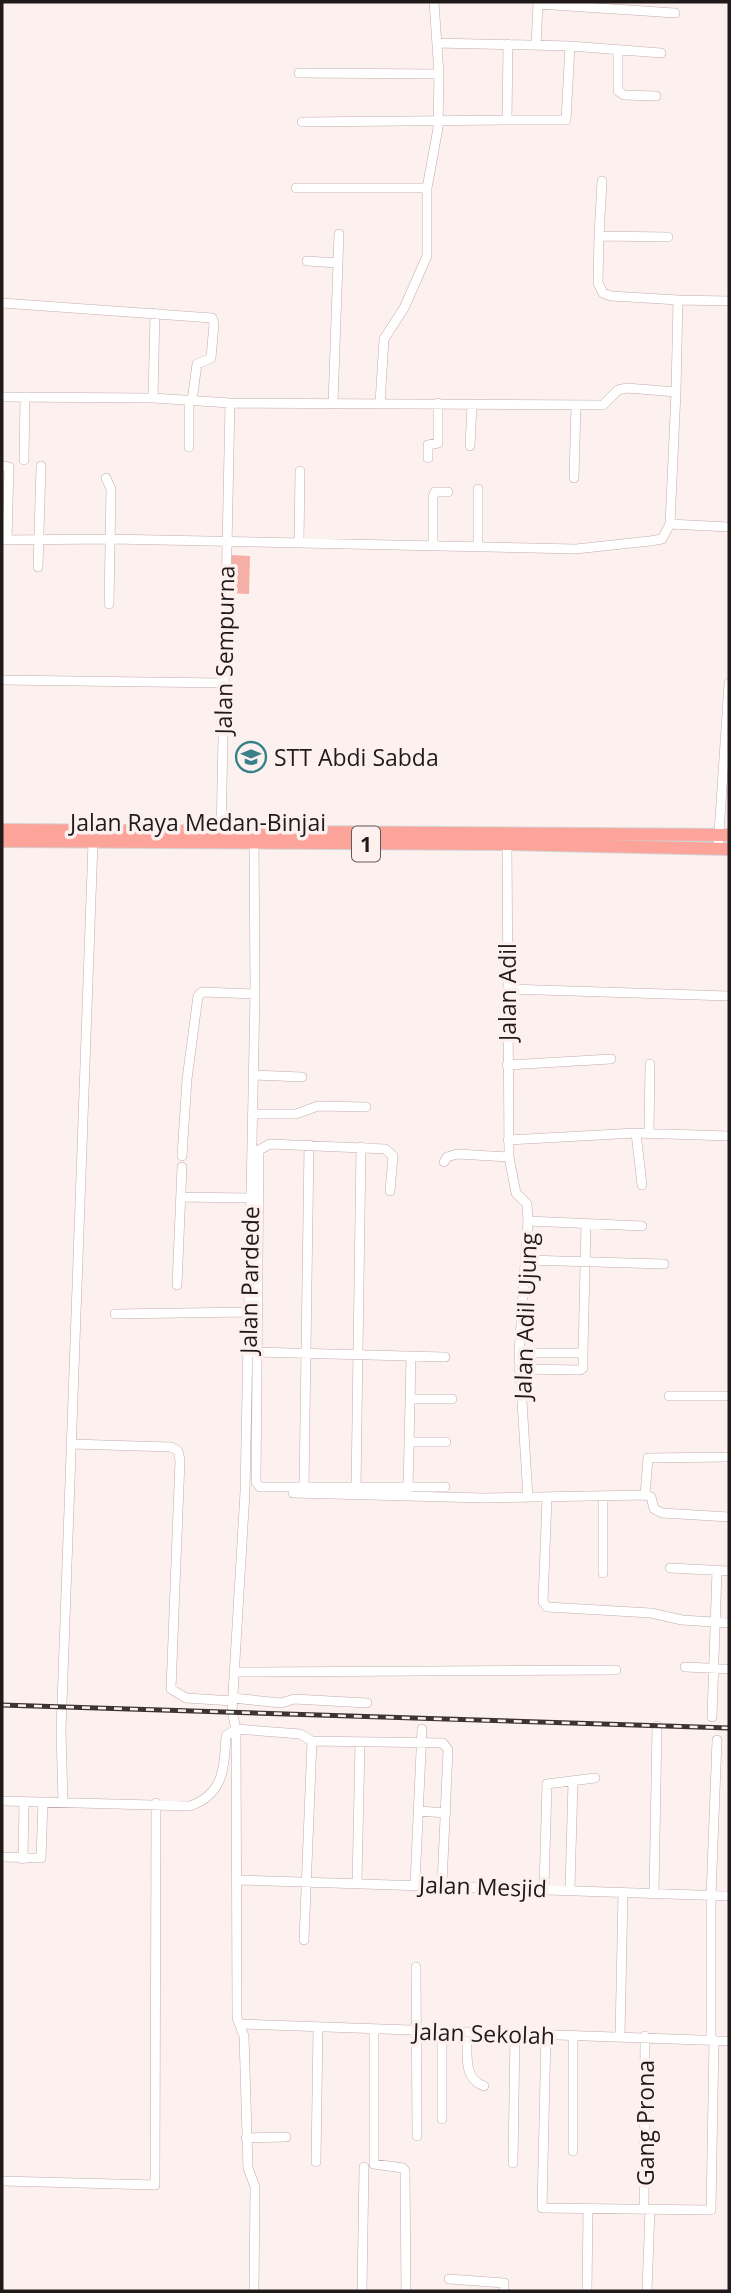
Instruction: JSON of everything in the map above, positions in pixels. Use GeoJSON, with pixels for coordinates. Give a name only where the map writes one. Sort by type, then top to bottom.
{"type":"FeatureCollection","features":[{"type":"Feature","properties":{"kind":"highway","name":"Jalan Raya Medan-Binjai"},"geometry":{"type":"LineString","coordinates":[[2,830],[221,837],[724,835]]}},
{"type":"Feature","properties":{"kind":"highway","name":"Jalan Raya Medan-Binjai"},"geometry":{"type":"LineString","coordinates":[[2,841],[93,842],[221,837]]}},
{"type":"Feature","properties":{"kind":"highway","name":"Jalan Raya Medan-Binjai"},"geometry":{"type":"LineString","coordinates":[[254,837],[724,849]]}},
{"type":"Feature","properties":{"kind":"street"},"geometry":{"type":"LineString","coordinates":[[380,403],[384,339],[404,308],[426,256],[427,188],[439,123],[434,2]]}},
{"type":"Feature","properties":{"kind":"street"},"geometry":{"type":"LineString","coordinates":[[536,45],[538,3],[633,6],[675,13]]}},
{"type":"Feature","properties":{"kind":"street"},"geometry":{"type":"LineString","coordinates":[[437,43],[570,46],[661,53]]}},
{"type":"Feature","properties":{"kind":"street"},"geometry":{"type":"LineString","coordinates":[[507,120],[508,44]]}},
{"type":"Feature","properties":{"kind":"street"},"geometry":{"type":"LineString","coordinates":[[302,122],[566,120],[570,46]]}},
{"type":"Feature","properties":{"kind":"street"},"geometry":{"type":"LineString","coordinates":[[618,50],[618,91],[624,95],[656,96]]}},
{"type":"Feature","properties":{"kind":"street"},"geometry":{"type":"LineString","coordinates":[[299,73],[439,74]]}},
{"type":"Feature","properties":{"kind":"street"},"geometry":{"type":"LineString","coordinates":[[602,181],[598,283],[603,293],[678,300],[729,301]]}},
{"type":"Feature","properties":{"kind":"street"},"geometry":{"type":"LineString","coordinates":[[296,188],[427,188]]}},
{"type":"Feature","properties":{"kind":"street"},"geometry":{"type":"LineString","coordinates":[[333,404],[339,234]]}},
{"type":"Feature","properties":{"kind":"street"},"geometry":{"type":"LineString","coordinates":[[599,236],[668,237]]}},
{"type":"Feature","properties":{"kind":"street"},"geometry":{"type":"LineString","coordinates":[[307,261],[337,263]]}},
{"type":"Feature","properties":{"kind":"street"},"geometry":{"type":"LineString","coordinates":[[2,466],[9,467],[4,540],[111,539],[576,548],[662,539],[670,524],[678,300]]}},
{"type":"Feature","properties":{"kind":"street"},"geometry":{"type":"LineString","coordinates":[[2,303],[155,313],[214,321],[211,358],[197,364],[190,401],[189,446]]}},
{"type":"Feature","properties":{"kind":"street"},"geometry":{"type":"LineString","coordinates":[[153,398],[155,313]]}},
{"type":"Feature","properties":{"kind":"street"},"geometry":{"type":"LineString","coordinates":[[2,397],[153,398],[230,403],[603,405],[618,390],[627,388],[676,392]]}},
{"type":"Feature","properties":{"kind":"street"},"geometry":{"type":"LineString","coordinates":[[24,460],[25,397]]}},
{"type":"Feature","properties":{"kind":"street","name":"Jalan Sempurna"},"geometry":{"type":"LineString","coordinates":[[221,837],[222,683],[230,403]]}},
{"type":"Feature","properties":{"kind":"street"},"geometry":{"type":"LineString","coordinates":[[428,458],[428,445],[438,443],[438,403]]}},
{"type":"Feature","properties":{"kind":"street"},"geometry":{"type":"LineString","coordinates":[[470,446],[472,405]]}},
{"type":"Feature","properties":{"kind":"street"},"geometry":{"type":"LineString","coordinates":[[574,478],[576,405]]}},
{"type":"Feature","properties":{"kind":"street"},"geometry":{"type":"LineString","coordinates":[[38,567],[41,466]]}},
{"type":"Feature","properties":{"kind":"street"},"geometry":{"type":"LineString","coordinates":[[299,543],[300,471]]}},
{"type":"Feature","properties":{"kind":"street"},"geometry":{"type":"LineString","coordinates":[[107,478],[111,489],[109,604]]}},
{"type":"Feature","properties":{"kind":"street"},"geometry":{"type":"LineString","coordinates":[[478,489],[478,545]]}},
{"type":"Feature","properties":{"kind":"street"},"geometry":{"type":"LineString","coordinates":[[433,545],[433,497],[435,492],[448,492]]}},
{"type":"Feature","properties":{"kind":"street"},"geometry":{"type":"LineString","coordinates":[[670,524],[729,527]]}},
{"type":"Feature","properties":{"kind":"street"},"geometry":{"type":"LineString","coordinates":[[2,680],[222,683]]}},
{"type":"Feature","properties":{"kind":"street"},"geometry":{"type":"LineString","coordinates":[[724,849],[729,683]]}},
{"type":"Feature","properties":{"kind":"street","name":"Jalan Pardede"},"geometry":{"type":"LineString","coordinates":[[254,837],[254,1075],[247,1312],[251,1352],[246,1492],[233,1699],[236,1729],[237,2018],[244,2036],[248,2168],[255,2187],[254,2291]]}},
{"type":"Feature","properties":{"kind":"street"},"geometry":{"type":"LineString","coordinates":[[63,1802],[61,1731],[93,842]]}},
{"type":"Feature","properties":{"kind":"street","name":"Jalan Adil"},"geometry":{"type":"LineString","coordinates":[[507,844],[508,1140]]}},
{"type":"Feature","properties":{"kind":"street"},"geometry":{"type":"LineString","coordinates":[[508,989],[729,996]]}},
{"type":"Feature","properties":{"kind":"street"},"geometry":{"type":"LineString","coordinates":[[182,1156],[187,1079],[198,996],[202,992],[255,994]]}},
{"type":"Feature","properties":{"kind":"street"},"geometry":{"type":"LineString","coordinates":[[506,1065],[611,1059]]}},
{"type":"Feature","properties":{"kind":"street"},"geometry":{"type":"LineString","coordinates":[[649,1133],[650,1064]]}},
{"type":"Feature","properties":{"kind":"street"},"geometry":{"type":"LineString","coordinates":[[254,1075],[302,1077]]}},
{"type":"Feature","properties":{"kind":"street"},"geometry":{"type":"LineString","coordinates":[[252,1114],[296,1114],[318,1106],[366,1107]]}},
{"type":"Feature","properties":{"kind":"street"},"geometry":{"type":"LineString","coordinates":[[508,1140],[636,1133],[729,1136]]}},
{"type":"Feature","properties":{"kind":"street"},"geometry":{"type":"LineString","coordinates":[[636,1133],[642,1185]]}},
{"type":"Feature","properties":{"kind":"street","name":"Jalan Adil Ujung"},"geometry":{"type":"LineString","coordinates":[[508,1140],[516,1193],[527,1204],[528,1221],[519,1353],[528,1498]]}},
{"type":"Feature","properties":{"kind":"street"},"geometry":{"type":"LineString","coordinates":[[390,1191],[391,1151],[361,1147],[270,1144],[260,1150],[251,1352],[257,1484],[260,1487],[445,1487]]}},
{"type":"Feature","properties":{"kind":"street"},"geometry":{"type":"LineString","coordinates":[[304,1487],[309,1145]]}},
{"type":"Feature","properties":{"kind":"street"},"geometry":{"type":"LineString","coordinates":[[356,1488],[361,1147]]}},
{"type":"Feature","properties":{"kind":"street"},"geometry":{"type":"LineString","coordinates":[[444,1162],[447,1157],[457,1154],[509,1157]]}},
{"type":"Feature","properties":{"kind":"street"},"geometry":{"type":"LineString","coordinates":[[177,1285],[181,1167]]}},
{"type":"Feature","properties":{"kind":"street"},"geometry":{"type":"LineString","coordinates":[[181,1197],[251,1199]]}},
{"type":"Feature","properties":{"kind":"street"},"geometry":{"type":"LineString","coordinates":[[528,1221],[642,1226]]}},
{"type":"Feature","properties":{"kind":"street"},"geometry":{"type":"LineString","coordinates":[[519,1369],[583,1368],[586,1224]]}},
{"type":"Feature","properties":{"kind":"street"},"geometry":{"type":"LineString","coordinates":[[526,1260],[664,1264]]}},
{"type":"Feature","properties":{"kind":"street"},"geometry":{"type":"LineString","coordinates":[[115,1314],[247,1312]]}},
{"type":"Feature","properties":{"kind":"street"},"geometry":{"type":"LineString","coordinates":[[251,1352],[444,1357]]}},
{"type":"Feature","properties":{"kind":"street"},"geometry":{"type":"LineString","coordinates":[[519,1353],[583,1353]]}},
{"type":"Feature","properties":{"kind":"street"},"geometry":{"type":"LineString","coordinates":[[408,1489],[411,1357]]}},
{"type":"Feature","properties":{"kind":"street"},"geometry":{"type":"LineString","coordinates":[[669,1396],[729,1396]]}},
{"type":"Feature","properties":{"kind":"street"},"geometry":{"type":"LineString","coordinates":[[411,1399],[452,1399]]}},
{"type":"Feature","properties":{"kind":"street"},"geometry":{"type":"LineString","coordinates":[[410,1442],[446,1442]]}},
{"type":"Feature","properties":{"kind":"street"},"geometry":{"type":"LineString","coordinates":[[71,1444],[172,1447],[178,1451],[180,1460],[171,1689],[186,1698],[281,1703],[294,1699],[367,1703]]}},
{"type":"Feature","properties":{"kind":"street"},"geometry":{"type":"LineString","coordinates":[[645,1495],[648,1458],[729,1457]]}},
{"type":"Feature","properties":{"kind":"street"},"geometry":{"type":"LineString","coordinates":[[246,1492],[528,1498],[645,1495],[651,1497],[654,1509],[662,1513],[729,1517]]}},
{"type":"Feature","properties":{"kind":"street"},"geometry":{"type":"LineString","coordinates":[[603,1497],[603,1573]]}},
{"type":"Feature","properties":{"kind":"street"},"geometry":{"type":"LineString","coordinates":[[547,1498],[543,1602],[547,1607],[651,1613],[681,1620],[729,1623]]}},
{"type":"Feature","properties":{"kind":"street"},"geometry":{"type":"LineString","coordinates":[[670,1568],[729,1571]]}},
{"type":"Feature","properties":{"kind":"street"},"geometry":{"type":"LineString","coordinates":[[712,1717],[717,1570]]}},
{"type":"Feature","properties":{"kind":"street"},"geometry":{"type":"LineString","coordinates":[[685,1667],[729,1669]]}},
{"type":"Feature","properties":{"kind":"street"},"geometry":{"type":"LineString","coordinates":[[234,1672],[616,1670]]}},
{"type":"Feature","properties":{"kind":"street"},"geometry":{"type":"LineString","coordinates":[[654,1893],[657,1726]]}},
{"type":"Feature","properties":{"kind":"street"},"geometry":{"type":"LineString","coordinates":[[2,1801],[190,1806],[209,1797],[220,1783],[226,1736],[236,1729],[300,1734],[312,1741],[443,1743],[447,1747],[442,1885]]}},
{"type":"Feature","properties":{"kind":"street"},"geometry":{"type":"LineString","coordinates":[[415,1884],[422,1729]]}},
{"type":"Feature","properties":{"kind":"street"},"geometry":{"type":"LineString","coordinates":[[546,2035],[542,2207],[711,2210],[711,1896],[716,1740]]}},
{"type":"Feature","properties":{"kind":"street"},"geometry":{"type":"LineString","coordinates":[[304,1941],[312,1741]]}},
{"type":"Feature","properties":{"kind":"street"},"geometry":{"type":"LineString","coordinates":[[358,1883],[360,1743]]}},
{"type":"Feature","properties":{"kind":"street"},"geometry":{"type":"LineString","coordinates":[[544,1888],[546,1787],[551,1781],[595,1778]]}},
{"type":"Feature","properties":{"kind":"street"},"geometry":{"type":"LineString","coordinates":[[570,1888],[573,1781]]}},
{"type":"Feature","properties":{"kind":"street"},"geometry":{"type":"LineString","coordinates":[[23,1802],[23,1859]]}},
{"type":"Feature","properties":{"kind":"street"},"geometry":{"type":"LineString","coordinates":[[2,1857],[36,1859],[42,1855],[43,1802]]}},
{"type":"Feature","properties":{"kind":"street"},"geometry":{"type":"LineString","coordinates":[[2,2181],[155,2185],[156,1803]]}},
{"type":"Feature","properties":{"kind":"street"},"geometry":{"type":"LineString","coordinates":[[419,1811],[446,1813]]}},
{"type":"Feature","properties":{"kind":"street","name":"Jalan Mesjid"},"geometry":{"type":"LineString","coordinates":[[237,1880],[570,1888],[729,1896]]}},
{"type":"Feature","properties":{"kind":"street"},"geometry":{"type":"LineString","coordinates":[[620,2036],[623,1892]]}},
{"type":"Feature","properties":{"kind":"street"},"geometry":{"type":"LineString","coordinates":[[416,1967],[417,2136]]}},
{"type":"Feature","properties":{"kind":"street","name":"Jalan Sekolah"},"geometry":{"type":"LineString","coordinates":[[240,2024],[729,2041]]}},
{"type":"Feature","properties":{"kind":"street"},"geometry":{"type":"LineString","coordinates":[[316,2162],[318,2027]]}},
{"type":"Feature","properties":{"kind":"street"},"geometry":{"type":"LineString","coordinates":[[374,2029],[374,2164],[403,2168],[405,2171],[406,2291]]}},
{"type":"Feature","properties":{"kind":"street"},"geometry":{"type":"LineString","coordinates":[[442,2032],[442,2119]]}},
{"type":"Feature","properties":{"kind":"street"},"geometry":{"type":"LineString","coordinates":[[467,2033],[470,2076],[475,2083],[484,2086]]}},
{"type":"Feature","properties":{"kind":"street"},"geometry":{"type":"LineString","coordinates":[[513,2163],[515,2034]]}},
{"type":"Feature","properties":{"kind":"street"},"geometry":{"type":"LineString","coordinates":[[573,2036],[573,2151]]}},
{"type":"Feature","properties":{"kind":"street","name":"Gang Prona"},"geometry":{"type":"LineString","coordinates":[[645,2036],[647,2291]]}},
{"type":"Feature","properties":{"kind":"street"},"geometry":{"type":"LineString","coordinates":[[246,2138],[286,2137]]}},
{"type":"Feature","properties":{"kind":"street"},"geometry":{"type":"LineString","coordinates":[[362,2291],[364,2166]]}},
{"type":"Feature","properties":{"kind":"street"},"geometry":{"type":"LineString","coordinates":[[587,2291],[588,2209]]}},
{"type":"Feature","properties":{"kind":"street"},"geometry":{"type":"LineString","coordinates":[[449,2279],[504,2283],[504,2291]]}},
{"type":"Feature","properties":{"kind":"shaded area"},"geometry":{"type":"Polygon","coordinates":[[[231,555],[250,556],[249,594],[229,593],[231,555]]]}},
{"type":"Feature","properties":{"kind":"railway"},"geometry":{"type":"LineString","coordinates":[[2,1705],[729,1728]]}},
{"type":"Feature","properties":{"kind":"place","name":"STT Abdi Sabda"},"geometry":{"type":"Point","coordinates":[251,757]}}]}
